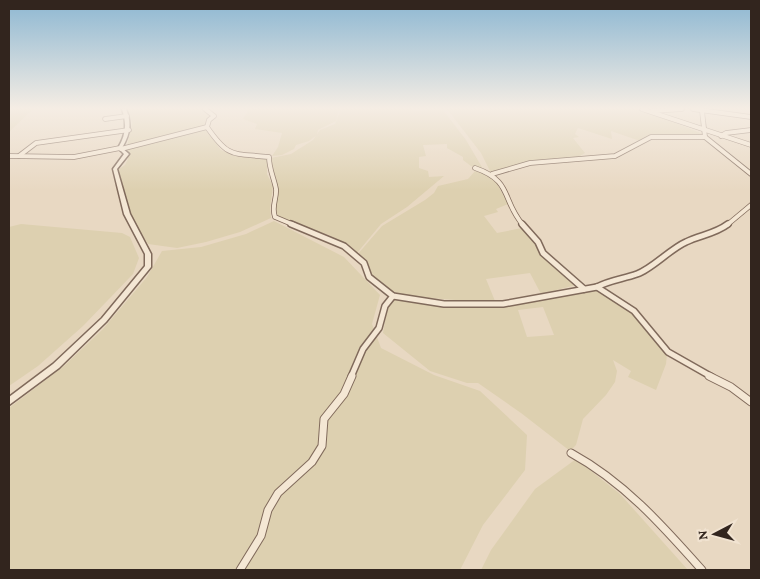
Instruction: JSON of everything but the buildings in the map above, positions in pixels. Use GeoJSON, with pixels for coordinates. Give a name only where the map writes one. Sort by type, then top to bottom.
{"type":"FeatureCollection","features":[{"type":"Feature","properties":{"kind":"street"},"geometry":{"type":"LineString","coordinates":[[20,156],[36,143],[47,143],[66,138],[97,136]]}},
{"type":"Feature","properties":{"kind":"street"},"geometry":{"type":"LineString","coordinates":[[121,149],[128,136]]}},
{"type":"Feature","properties":{"kind":"street"},"geometry":{"type":"LineString","coordinates":[[9,156],[74,157],[121,149],[172,136]]}},
{"type":"Feature","properties":{"kind":"street"},"geometry":{"type":"LineString","coordinates":[[213,136],[220,148],[228,153],[243,157],[269,157],[269,170],[276,190],[272,208],[275,217],[344,246],[364,263],[369,277],[393,296],[444,304],[503,304],[537,299],[597,287],[610,280],[639,274],[654,265],[665,254],[724,227],[751,205]]}},
{"type":"Feature","properties":{"kind":"street"},"geometry":{"type":"LineString","coordinates":[[721,136],[751,145]]}},
{"type":"Feature","properties":{"kind":"street"},"geometry":{"type":"LineString","coordinates":[[492,174],[530,163],[615,156],[651,138],[705,137],[751,174]]}},
{"type":"Feature","properties":{"kind":"street"},"geometry":{"type":"LineString","coordinates":[[9,401],[62,360],[104,320],[148,267],[148,254],[127,214],[115,169],[127,154],[121,149]]}},
{"type":"Feature","properties":{"kind":"street"},"geometry":{"type":"LineString","coordinates":[[476,168],[492,174],[500,182],[517,218],[538,242],[543,253],[584,289]]}},
{"type":"Feature","properties":{"kind":"street"},"geometry":{"type":"LineString","coordinates":[[597,287],[617,298],[644,322],[656,341],[668,353],[734,388],[751,402]]}},
{"type":"Feature","properties":{"kind":"street"},"geometry":{"type":"LineString","coordinates":[[240,570],[261,536],[268,510],[278,493],[312,462],[322,446],[324,420],[344,394],[363,349],[379,328],[385,306],[393,296]]}},
{"type":"Feature","properties":{"kind":"street"},"geometry":{"type":"LineString","coordinates":[[571,454],[593,464],[647,509],[702,570]]}},
{"type":"Feature","properties":{"kind":"shaded area"},"geometry":{"type":"Polygon","coordinates":[[[129,136],[167,136],[127,147],[129,136]]]}},
{"type":"Feature","properties":{"kind":"shaded area"},"geometry":{"type":"Polygon","coordinates":[[[176,136],[210,136],[221,150],[235,156],[267,159],[267,174],[273,186],[270,208],[271,218],[240,232],[206,242],[177,248],[148,244],[130,215],[116,171],[125,165],[128,159],[127,148],[176,136]]]}},
{"type":"Feature","properties":{"kind":"shaded area"},"geometry":{"type":"Polygon","coordinates":[[[281,136],[316,136],[309,141],[296,145],[294,149],[282,155],[272,156],[278,147],[281,136]]]}},
{"type":"Feature","properties":{"kind":"shaded area"},"geometry":{"type":"Polygon","coordinates":[[[316,136],[463,136],[483,169],[471,166],[463,160],[463,157],[447,148],[447,144],[423,145],[426,156],[419,157],[419,168],[428,171],[429,177],[444,176],[407,207],[381,224],[357,253],[329,235],[281,221],[273,210],[276,193],[271,170],[271,158],[291,154],[313,140],[316,136]]]}},
{"type":"Feature","properties":{"kind":"shaded area"},"geometry":{"type":"Polygon","coordinates":[[[468,136],[578,136],[579,137],[573,138],[585,153],[575,159],[532,161],[491,173],[481,153],[468,136]]]}},
{"type":"Feature","properties":{"kind":"shaded area"},"geometry":{"type":"Polygon","coordinates":[[[626,136],[648,136],[640,141],[626,136]]]}},
{"type":"Feature","properties":{"kind":"shaded area"},"geometry":{"type":"Polygon","coordinates":[[[475,171],[485,173],[494,178],[508,204],[496,209],[498,212],[484,216],[497,233],[522,228],[535,240],[541,254],[576,285],[541,294],[530,273],[486,279],[495,301],[468,301],[417,297],[398,293],[383,287],[371,278],[357,255],[382,226],[425,200],[434,193],[438,186],[468,179],[475,171]]]}},
{"type":"Feature","properties":{"kind":"shaded area"},"geometry":{"type":"Polygon","coordinates":[[[274,221],[344,257],[380,295],[372,324],[381,348],[434,375],[480,391],[527,435],[525,470],[483,525],[460,570],[9,570],[9,408],[65,365],[103,329],[147,277],[162,251],[201,247],[246,234],[274,221]]]}},
{"type":"Feature","properties":{"kind":"shaded area"},"geometry":{"type":"Polygon","coordinates":[[[21,224],[122,233],[130,237],[139,258],[133,274],[83,326],[38,366],[9,386],[9,227],[21,224]]]}},
{"type":"Feature","properties":{"kind":"shaded area"},"geometry":{"type":"Polygon","coordinates":[[[595,289],[600,290],[638,317],[653,340],[667,354],[666,364],[656,390],[628,377],[631,371],[613,360],[617,371],[615,382],[606,395],[583,419],[576,445],[570,451],[478,383],[467,383],[430,371],[383,333],[388,303],[395,300],[509,305],[595,289]],[[543,307],[518,310],[527,337],[554,335],[543,307]]]}},
{"type":"Feature","properties":{"kind":"shaded area"},"geometry":{"type":"Polygon","coordinates":[[[576,459],[620,494],[688,570],[481,570],[491,550],[535,489],[576,459]]]}}]}
